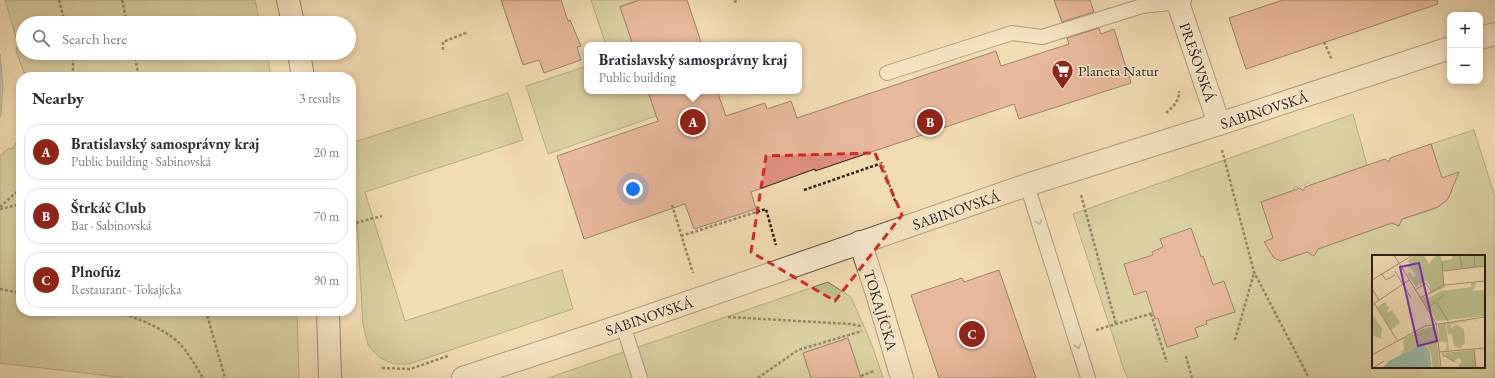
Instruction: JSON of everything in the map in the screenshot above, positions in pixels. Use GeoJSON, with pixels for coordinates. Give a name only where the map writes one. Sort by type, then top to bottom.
{"type":"FeatureCollection","features":[{"type":"Feature","properties":{"kind":"street"},"geometry":{"type":"LineString","coordinates":[[288,0],[291,16]]}},
{"type":"Feature","properties":{"kind":"street","name":"PREŠOVSKÁ"},"geometry":{"type":"LineString","coordinates":[[1180,1],[1219,124]]}},
{"type":"Feature","properties":{"kind":"street"},"geometry":{"type":"LineString","coordinates":[[1483,37],[1495,34]]}},
{"type":"Feature","properties":{"kind":"street","name":"SABINOVSKÁ"},"geometry":{"type":"LineString","coordinates":[[463,378],[623,325],[1027,185],[1447,49]]}},
{"type":"Feature","properties":{"kind":"street"},"geometry":{"type":"LineString","coordinates":[[300,60],[302,72]]}},
{"type":"Feature","properties":{"kind":"street","name":"TOKAJÍCKA"},"geometry":{"type":"LineString","coordinates":[[860,242],[902,378]]}},
{"type":"Feature","properties":{"kind":"street"},"geometry":{"type":"LineString","coordinates":[[328,316],[330,378]]}},
{"type":"Feature","properties":{"kind":"lane"},"geometry":{"type":"LineString","coordinates":[[887,73],[1012,33],[1042,37],[1142,6],[1180,1]]}},
{"type":"Feature","properties":{"kind":"lane"},"geometry":{"type":"LineString","coordinates":[[1027,185],[1088,378]]}},
{"type":"Feature","properties":{"kind":"lane"},"geometry":{"type":"LineString","coordinates":[[623,325],[640,378]]}},
{"type":"Feature","properties":{"kind":"path"},"geometry":{"type":"LineString","coordinates":[[59,0],[63,16]]}},
{"type":"Feature","properties":{"kind":"path"},"geometry":{"type":"LineString","coordinates":[[122,0],[125,16]]}},
{"type":"Feature","properties":{"kind":"path"},"geometry":{"type":"LineString","coordinates":[[734,2],[739,0]]}},
{"type":"Feature","properties":{"kind":"path"},"geometry":{"type":"LineString","coordinates":[[443,50],[443,42],[468,32]]}},
{"type":"Feature","properties":{"kind":"path"},"geometry":{"type":"LineString","coordinates":[[1324,42],[1334,64]]}},
{"type":"Feature","properties":{"kind":"path"},"geometry":{"type":"LineString","coordinates":[[73,60],[73,72]]}},
{"type":"Feature","properties":{"kind":"path"},"geometry":{"type":"LineString","coordinates":[[135,60],[138,72]]}},
{"type":"Feature","properties":{"kind":"path"},"geometry":{"type":"LineString","coordinates":[[1221,148],[1254,272],[1309,378]]}},
{"type":"Feature","properties":{"kind":"path"},"geometry":{"type":"LineString","coordinates":[[804,190],[882,163],[896,206]]}},
{"type":"Feature","properties":{"kind":"path"},"geometry":{"type":"LineString","coordinates":[[0,208],[16,193]]}},
{"type":"Feature","properties":{"kind":"path"},"geometry":{"type":"LineString","coordinates":[[1081,195],[1116,324]]}},
{"type":"Feature","properties":{"kind":"path"},"geometry":{"type":"LineString","coordinates":[[0,208],[16,205]]}},
{"type":"Feature","properties":{"kind":"path"},"geometry":{"type":"LineString","coordinates":[[672,205],[693,274]]}},
{"type":"Feature","properties":{"kind":"path"},"geometry":{"type":"LineString","coordinates":[[681,236],[766,209],[777,246]]}},
{"type":"Feature","properties":{"kind":"path"},"geometry":{"type":"LineString","coordinates":[[356,223],[382,216]]}},
{"type":"Feature","properties":{"kind":"path"},"geometry":{"type":"LineString","coordinates":[[1235,340],[1254,272]]}},
{"type":"Feature","properties":{"kind":"path"},"geometry":{"type":"LineString","coordinates":[[0,289],[16,292]]}},
{"type":"Feature","properties":{"kind":"path"},"geometry":{"type":"LineString","coordinates":[[1075,336],[1152,313],[1167,362]]}},
{"type":"Feature","properties":{"kind":"path"},"geometry":{"type":"LineString","coordinates":[[128,316],[138,319],[176,340],[191,358],[203,378]]}},
{"type":"Feature","properties":{"kind":"path"},"geometry":{"type":"LineString","coordinates":[[207,316],[225,378]]}},
{"type":"Feature","properties":{"kind":"path"},"geometry":{"type":"LineString","coordinates":[[727,317],[850,324],[863,328],[798,350],[758,378]]}},
{"type":"Feature","properties":{"kind":"path"},"geometry":{"type":"LineString","coordinates":[[1186,356],[1192,378]]}},
{"type":"Feature","properties":{"kind":"highlighted area"},"geometry":{"type":"Polygon","coordinates":[[[875,153],[902,215],[835,301],[751,252],[766,156],[875,153]]]}},
{"type":"Feature","properties":{"kind":"green space"},"geometry":{"type":"Polygon","coordinates":[[[5,0],[255,0],[258,16],[16,16],[16,37],[5,0]]]}},
{"type":"Feature","properties":{"kind":"green space"},"geometry":{"type":"Polygon","coordinates":[[[591,0],[637,0],[620,6],[632,42],[605,42],[591,0]]]}},
{"type":"Feature","properties":{"kind":"green space"},"geometry":{"type":"Polygon","coordinates":[[[19,60],[268,60],[270,72],[24,72],[19,60]]]}},
{"type":"Feature","properties":{"kind":"green space"},"geometry":{"type":"Polygon","coordinates":[[[584,67],[584,94],[649,94],[656,116],[548,154],[526,86],[584,67]]]}},
{"type":"Feature","properties":{"kind":"green space"},"geometry":{"type":"Polygon","coordinates":[[[508,93],[523,140],[365,192],[405,321],[562,270],[573,309],[409,364],[394,364],[380,358],[368,345],[363,324],[356,221],[356,141],[508,93]]]}},
{"type":"Feature","properties":{"kind":"green space"},"geometry":{"type":"Polygon","coordinates":[[[1353,114],[1367,165],[1311,185],[1307,182],[1305,185],[1307,190],[1300,193],[1298,188],[1295,186],[1293,191],[1261,202],[1273,238],[1266,241],[1273,256],[1281,261],[1307,252],[1314,255],[1318,249],[1392,223],[1399,226],[1402,219],[1426,212],[1442,204],[1451,192],[1452,183],[1442,178],[1431,144],[1474,130],[1495,197],[1495,378],[1128,378],[1124,370],[1073,214],[1353,114]]]}},
{"type":"Feature","properties":{"kind":"green space"},"geometry":{"type":"Polygon","coordinates":[[[16,143],[16,316],[297,316],[299,378],[126,378],[0,363],[0,156],[9,148],[12,149],[16,143]]]}},
{"type":"Feature","properties":{"kind":"green space"},"geometry":{"type":"Polygon","coordinates":[[[828,282],[851,297],[872,345],[883,378],[861,378],[848,338],[803,353],[811,378],[548,378],[828,282]]]}},
{"type":"Feature","properties":{"kind":"water"},"geometry":{"type":"Polygon","coordinates":[[[0,54],[3,86],[0,117],[0,54]]]}},
{"type":"Feature","properties":{"kind":"building"},"geometry":{"type":"Polygon","coordinates":[[[501,0],[561,0],[568,21],[570,20],[581,46],[577,47],[581,60],[544,73],[539,60],[523,65],[501,0]]]}},
{"type":"Feature","properties":{"kind":"building"},"geometry":{"type":"Polygon","coordinates":[[[640,0],[687,0],[701,42],[632,42],[620,7],[640,0]]]}},
{"type":"Feature","properties":{"kind":"building"},"geometry":{"type":"Polygon","coordinates":[[[1054,0],[1090,0],[1094,12],[1062,22],[1054,0]]]}},
{"type":"Feature","properties":{"kind":"building"},"geometry":{"type":"Polygon","coordinates":[[[1283,0],[1437,0],[1438,4],[1246,69],[1229,18],[1283,0]]]}},
{"type":"Feature","properties":{"kind":"building"},"geometry":{"type":"Polygon","coordinates":[[[1099,28],[1101,34],[1114,29],[1131,83],[1019,119],[1014,104],[815,171],[815,169],[751,192],[756,209],[694,229],[685,204],[584,239],[557,156],[658,121],[649,94],[718,94],[726,116],[765,103],[767,109],[791,101],[797,118],[996,51],[1001,66],[1069,44],[1067,38],[1099,28]]]}},
{"type":"Feature","properties":{"kind":"building"},"geometry":{"type":"Polygon","coordinates":[[[1431,144],[1442,178],[1459,172],[1448,199],[1438,207],[1402,219],[1399,226],[1392,223],[1318,249],[1314,256],[1307,252],[1281,261],[1274,258],[1264,242],[1273,238],[1261,202],[1300,188],[1303,191],[1305,187],[1385,159],[1389,162],[1390,158],[1431,144]]]}},
{"type":"Feature","properties":{"kind":"building"},"geometry":{"type":"Polygon","coordinates":[[[1191,228],[1213,285],[1224,281],[1235,312],[1206,321],[1207,324],[1195,328],[1198,337],[1167,347],[1158,318],[1155,319],[1146,291],[1134,295],[1124,264],[1153,255],[1152,252],[1163,247],[1160,239],[1191,228]]]}},
{"type":"Feature","properties":{"kind":"building"},"geometry":{"type":"Polygon","coordinates":[[[999,270],[1036,378],[939,378],[911,295],[962,278],[964,282],[999,270]]]}},
{"type":"Feature","properties":{"kind":"building"},"geometry":{"type":"Polygon","coordinates":[[[848,338],[861,378],[811,378],[803,353],[848,338]]]}},
{"type":"Feature","properties":{"kind":"place","name":"Planeta Natur"},"geometry":{"type":"Point","coordinates":[1062,90]}},
{"type":"Feature","properties":{"kind":"place","name":"Bratislavský samosprávny kraj"},"geometry":{"type":"Point","coordinates":[693,122]}},
{"type":"Feature","properties":{"kind":"place","name":"Štrkáč Club"},"geometry":{"type":"Point","coordinates":[930,122]}},
{"type":"Feature","properties":{"kind":"place","name":"Plnofúz"},"geometry":{"type":"Point","coordinates":[972,334]}}]}
